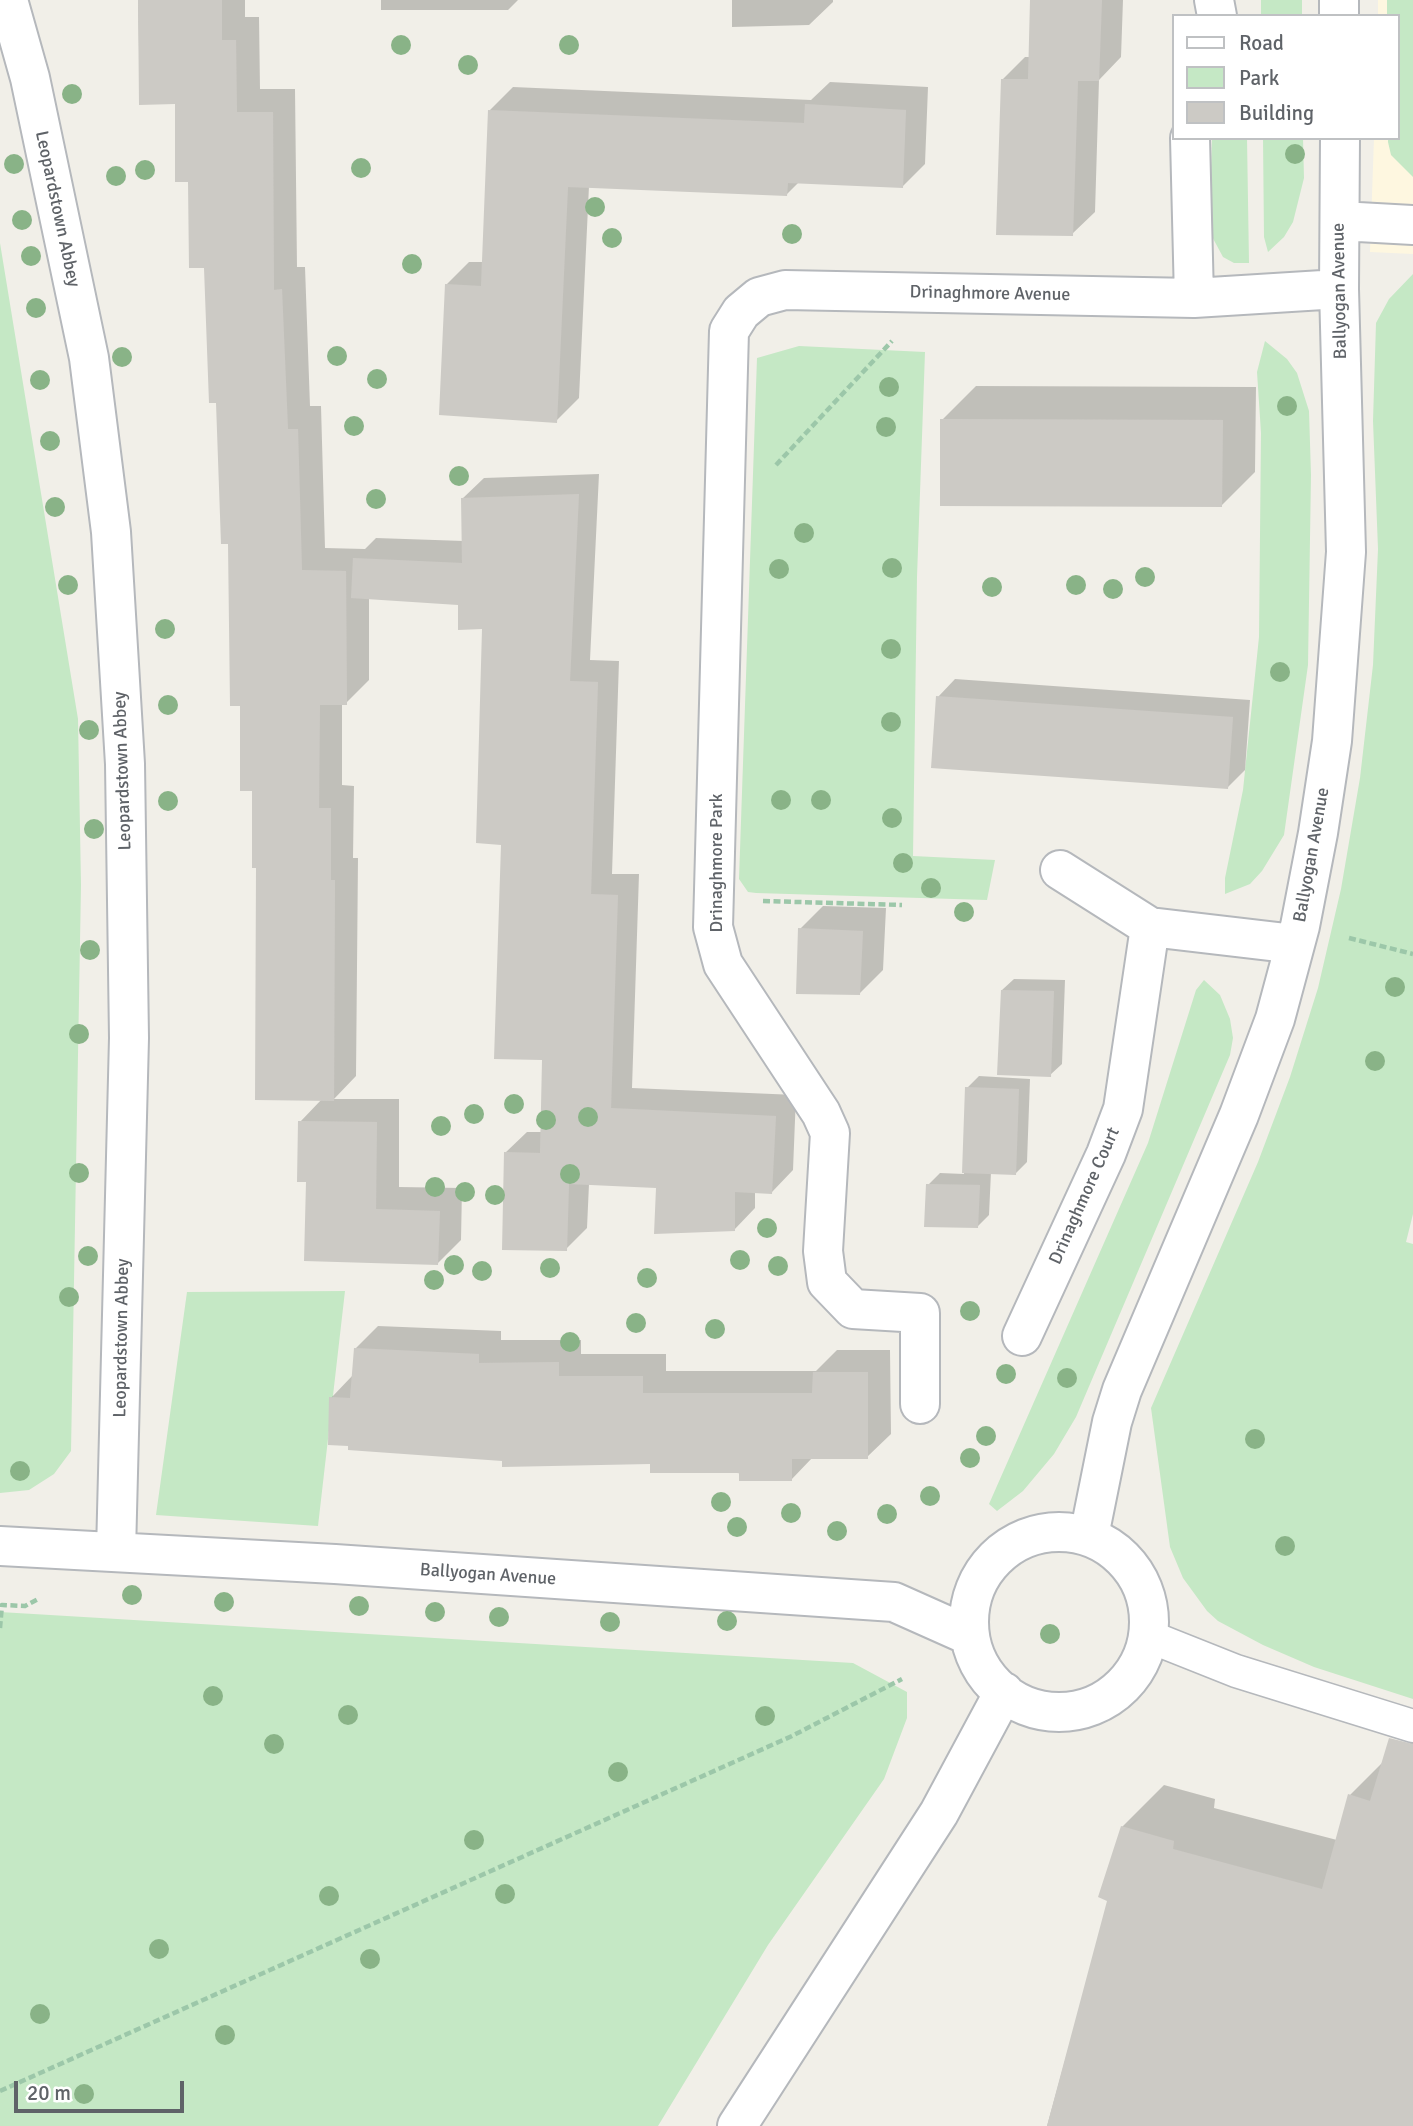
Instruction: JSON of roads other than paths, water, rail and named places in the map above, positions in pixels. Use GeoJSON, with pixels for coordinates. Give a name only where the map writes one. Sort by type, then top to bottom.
{"type":"FeatureCollection","features":[{"type":"Feature","properties":{"kind":"street","name":"Leopardstown Abbey"},"geometry":{"type":"LineString","coordinates":[[8,0],[30,78],[89,358],[111,532],[125,764],[129,1038],[117,1552]]}},
{"type":"Feature","properties":{"kind":"street"},"geometry":{"type":"LineString","coordinates":[[1190,140],[1194,298]]}},
{"type":"Feature","properties":{"kind":"street","name":"Ballyogan Avenue"},"geometry":{"type":"LineString","coordinates":[[1089,1536],[1112,1422],[1122,1390],[1259,1066],[1298,935],[1332,741],[1346,552],[1339,289],[1339,140]]}},
{"type":"Feature","properties":{"kind":"street"},"geometry":{"type":"LineString","coordinates":[[1340,221],[1413,225]]}},
{"type":"Feature","properties":{"kind":"street","name":"Drinaghmore Avenue"},"geometry":{"type":"LineString","coordinates":[[785,290],[1194,298],[1339,289]]}},
{"type":"Feature","properties":{"kind":"street","name":"Drinaghmore Park"},"geometry":{"type":"LineString","coordinates":[[785,290],[759,297],[741,313],[729,331],[713,927],[723,964],[821,1113],[830,1133],[823,1251],[827,1282],[853,1309],[920,1313],[920,1404]]}},
{"type":"Feature","properties":{"kind":"street"},"geometry":{"type":"LineString","coordinates":[[1060,870],[1150,927],[1298,935]]}},
{"type":"Feature","properties":{"kind":"street","name":"Drinaghmore Court"},"geometry":{"type":"LineString","coordinates":[[1022,1336],[1107,1154],[1123,1109],[1150,927]]}},
{"type":"Feature","properties":{"kind":"street"},"geometry":{"type":"LineString","coordinates":[[1064,1532],[1089,1536],[1116,1552],[1136,1576],[1148,1605],[1148,1636],[1137,1669],[1110,1696],[1089,1707],[1054,1712],[1016,1702],[991,1682],[979,1664],[968,1635],[972,1598],[991,1561],[1020,1539],[1064,1532]]}},
{"type":"Feature","properties":{"kind":"street","name":"Ballyogan Avenue"},"geometry":{"type":"LineString","coordinates":[[0,1546],[894,1602],[968,1635]]}},
{"type":"Feature","properties":{"kind":"street"},"geometry":{"type":"LineString","coordinates":[[737,2126],[939,1813],[1004,1692]]}},
{"type":"Feature","properties":{"kind":"lane"},"geometry":{"type":"LineString","coordinates":[[1148,1636],[1236,1671],[1413,1726]]}}]}
